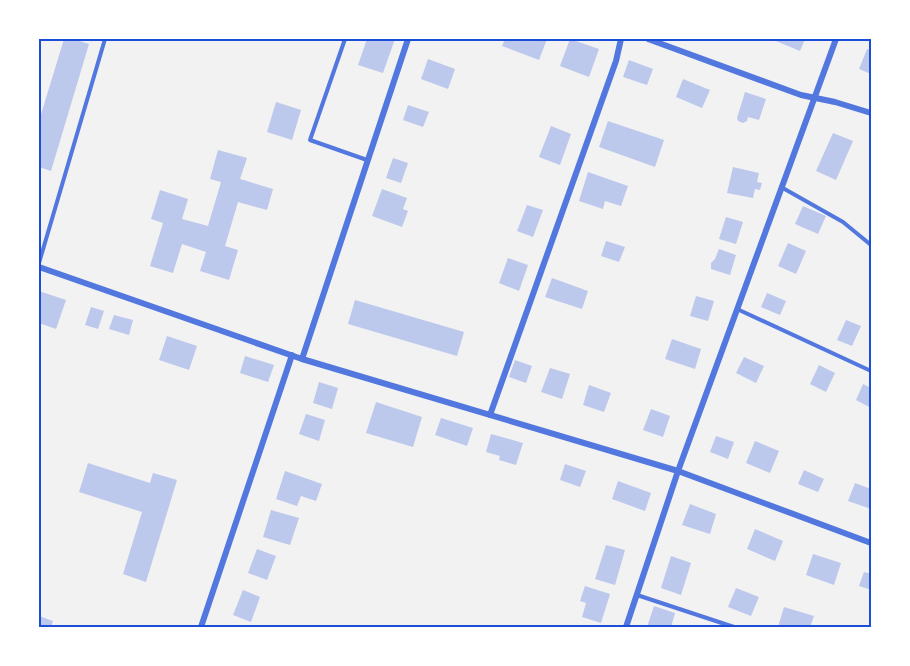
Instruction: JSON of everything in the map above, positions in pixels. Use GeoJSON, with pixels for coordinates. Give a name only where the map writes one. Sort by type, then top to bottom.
{"type":"FeatureCollection","features":[{"type":"Feature","properties":{"kind":"street"},"geometry":{"type":"LineString","coordinates":[[302,359],[408,39]]}},
{"type":"Feature","properties":{"kind":"street"},"geometry":{"type":"LineString","coordinates":[[490,415],[616,61],[621,39]]}},
{"type":"Feature","properties":{"kind":"street"},"geometry":{"type":"LineString","coordinates":[[648,39],[813,98],[871,113]]}},
{"type":"Feature","properties":{"kind":"street"},"geometry":{"type":"LineString","coordinates":[[626,627],[678,471],[836,39]]}},
{"type":"Feature","properties":{"kind":"street"},"geometry":{"type":"LineString","coordinates":[[39,265],[302,359],[678,471],[871,543]]}},
{"type":"Feature","properties":{"kind":"street"},"geometry":{"type":"LineString","coordinates":[[201,627],[292,355]]}},
{"type":"Feature","properties":{"kind":"lane"},"geometry":{"type":"LineString","coordinates":[[39,265],[105,39]]}},
{"type":"Feature","properties":{"kind":"lane"},"geometry":{"type":"LineString","coordinates":[[345,39],[310,140],[368,160]]}},
{"type":"Feature","properties":{"kind":"lane"},"geometry":{"type":"LineString","coordinates":[[781,187],[843,222],[871,245]]}},
{"type":"Feature","properties":{"kind":"lane"},"geometry":{"type":"LineString","coordinates":[[737,309],[871,371]]}},
{"type":"Feature","properties":{"kind":"lane"},"geometry":{"type":"LineString","coordinates":[[637,595],[734,627]]}},
{"type":"Feature","properties":{"kind":"building"},"geometry":{"type":"Polygon","coordinates":[[[64,39],[89,44],[51,171],[39,167],[39,121],[64,39]]]}},
{"type":"Feature","properties":{"kind":"building"},"geometry":{"type":"Polygon","coordinates":[[[367,39],[395,39],[383,73],[358,65],[367,39]]]}},
{"type":"Feature","properties":{"kind":"building"},"geometry":{"type":"Polygon","coordinates":[[[505,39],[547,39],[539,60],[502,46],[505,39]]]}},
{"type":"Feature","properties":{"kind":"building"},"geometry":{"type":"Polygon","coordinates":[[[570,39],[599,49],[589,77],[560,66],[570,39]]]}},
{"type":"Feature","properties":{"kind":"building"},"geometry":{"type":"Polygon","coordinates":[[[771,39],[805,39],[800,51],[771,39]]]}},
{"type":"Feature","properties":{"kind":"building"},"geometry":{"type":"Polygon","coordinates":[[[867,49],[871,50],[871,74],[859,69],[867,49]]]}},
{"type":"Feature","properties":{"kind":"building"},"geometry":{"type":"Polygon","coordinates":[[[428,59],[455,69],[448,89],[421,79],[428,59]]]}},
{"type":"Feature","properties":{"kind":"building"},"geometry":{"type":"Polygon","coordinates":[[[629,60],[653,69],[647,85],[623,77],[629,60]]]}},
{"type":"Feature","properties":{"kind":"building"},"geometry":{"type":"Polygon","coordinates":[[[683,79],[710,90],[702,108],[676,97],[683,79]]]}},
{"type":"Feature","properties":{"kind":"building"},"geometry":{"type":"Polygon","coordinates":[[[745,92],[766,99],[759,120],[748,117],[743,123],[738,121],[745,92]]]}},
{"type":"Feature","properties":{"kind":"building"},"geometry":{"type":"Polygon","coordinates":[[[276,102],[301,110],[292,140],[267,132],[276,102]]]}},
{"type":"Feature","properties":{"kind":"building"},"geometry":{"type":"Polygon","coordinates":[[[408,105],[429,112],[423,127],[403,120],[408,105]]]}},
{"type":"Feature","properties":{"kind":"building"},"geometry":{"type":"Polygon","coordinates":[[[608,121],[664,140],[655,167],[599,147],[608,121]]]}},
{"type":"Feature","properties":{"kind":"building"},"geometry":{"type":"Polygon","coordinates":[[[551,126],[571,134],[560,165],[539,157],[551,126]]]}},
{"type":"Feature","properties":{"kind":"building"},"geometry":{"type":"Polygon","coordinates":[[[833,133],[853,141],[836,180],[816,171],[833,133]]]}},
{"type":"Feature","properties":{"kind":"building"},"geometry":{"type":"Polygon","coordinates":[[[218,150],[247,158],[240,179],[273,189],[267,210],[238,202],[225,246],[238,250],[229,280],[200,271],[206,252],[182,244],[173,273],[150,266],[163,223],[151,219],[160,190],[188,199],[182,219],[208,226],[221,182],[210,179],[218,150]]]}},
{"type":"Feature","properties":{"kind":"building"},"geometry":{"type":"Polygon","coordinates":[[[393,158],[408,163],[401,183],[386,178],[393,158]]]}},
{"type":"Feature","properties":{"kind":"building"},"geometry":{"type":"Polygon","coordinates":[[[733,167],[759,173],[757,182],[762,183],[760,190],[755,189],[753,198],[727,193],[733,167]]]}},
{"type":"Feature","properties":{"kind":"building"},"geometry":{"type":"Polygon","coordinates":[[[588,172],[628,186],[621,206],[605,201],[603,209],[579,201],[588,172]]]}},
{"type":"Feature","properties":{"kind":"building"},"geometry":{"type":"Polygon","coordinates":[[[382,189],[407,198],[403,209],[408,211],[402,227],[372,216],[382,189]]]}},
{"type":"Feature","properties":{"kind":"building"},"geometry":{"type":"Polygon","coordinates":[[[527,205],[543,210],[533,237],[517,231],[527,205]]]}},
{"type":"Feature","properties":{"kind":"building"},"geometry":{"type":"Polygon","coordinates":[[[803,206],[826,216],[818,234],[795,224],[803,206]]]}},
{"type":"Feature","properties":{"kind":"building"},"geometry":{"type":"Polygon","coordinates":[[[726,217],[743,222],[736,244],[719,239],[726,217]]]}},
{"type":"Feature","properties":{"kind":"building"},"geometry":{"type":"Polygon","coordinates":[[[606,241],[625,247],[619,262],[601,256],[606,241]]]}},
{"type":"Feature","properties":{"kind":"building"},"geometry":{"type":"Polygon","coordinates":[[[788,243],[806,251],[796,274],[778,266],[788,243]]]}},
{"type":"Feature","properties":{"kind":"building"},"geometry":{"type":"Polygon","coordinates":[[[719,249],[736,255],[730,275],[711,269],[711,263],[719,249]]]}},
{"type":"Feature","properties":{"kind":"building"},"geometry":{"type":"Polygon","coordinates":[[[508,258],[528,265],[519,291],[499,283],[508,258]]]}},
{"type":"Feature","properties":{"kind":"building"},"geometry":{"type":"Polygon","coordinates":[[[552,278],[588,291],[582,309],[545,297],[552,278]]]}},
{"type":"Feature","properties":{"kind":"building"},"geometry":{"type":"Polygon","coordinates":[[[39,291],[66,300],[56,329],[39,323],[39,291]]]}},
{"type":"Feature","properties":{"kind":"building"},"geometry":{"type":"Polygon","coordinates":[[[767,293],[786,301],[780,315],[761,307],[767,293]]]}},
{"type":"Feature","properties":{"kind":"building"},"geometry":{"type":"Polygon","coordinates":[[[696,296],[714,301],[708,321],[690,316],[696,296]]]}},
{"type":"Feature","properties":{"kind":"building"},"geometry":{"type":"Polygon","coordinates":[[[355,300],[464,332],[457,356],[348,324],[355,300]]]}},
{"type":"Feature","properties":{"kind":"building"},"geometry":{"type":"Polygon","coordinates":[[[91,307],[104,311],[98,329],[85,325],[91,307]]]}},
{"type":"Feature","properties":{"kind":"building"},"geometry":{"type":"Polygon","coordinates":[[[114,315],[133,320],[129,335],[109,329],[114,315]]]}},
{"type":"Feature","properties":{"kind":"building"},"geometry":{"type":"Polygon","coordinates":[[[846,320],[861,326],[852,346],[837,340],[846,320]]]}},
{"type":"Feature","properties":{"kind":"building"},"geometry":{"type":"Polygon","coordinates":[[[167,336],[197,346],[189,370],[159,360],[167,336]]]}},
{"type":"Feature","properties":{"kind":"building"},"geometry":{"type":"Polygon","coordinates":[[[672,339],[701,349],[695,369],[665,359],[672,339]]]}},
{"type":"Feature","properties":{"kind":"building"},"geometry":{"type":"Polygon","coordinates":[[[245,356],[274,365],[268,382],[240,373],[245,356]]]}},
{"type":"Feature","properties":{"kind":"building"},"geometry":{"type":"Polygon","coordinates":[[[744,357],[764,366],[756,383],[736,373],[744,357]]]}},
{"type":"Feature","properties":{"kind":"building"},"geometry":{"type":"Polygon","coordinates":[[[515,360],[532,366],[526,383],[509,377],[515,360]]]}},
{"type":"Feature","properties":{"kind":"building"},"geometry":{"type":"Polygon","coordinates":[[[819,365],[835,373],[826,392],[810,384],[819,365]]]}},
{"type":"Feature","properties":{"kind":"building"},"geometry":{"type":"Polygon","coordinates":[[[550,368],[570,374],[562,399],[541,392],[550,368]]]}},
{"type":"Feature","properties":{"kind":"building"},"geometry":{"type":"Polygon","coordinates":[[[319,382],[338,388],[332,409],[313,403],[319,382]]]}},
{"type":"Feature","properties":{"kind":"building"},"geometry":{"type":"Polygon","coordinates":[[[863,384],[871,388],[871,408],[856,400],[863,384]]]}},
{"type":"Feature","properties":{"kind":"building"},"geometry":{"type":"Polygon","coordinates":[[[589,385],[611,393],[604,412],[583,405],[589,385]]]}},
{"type":"Feature","properties":{"kind":"building"},"geometry":{"type":"Polygon","coordinates":[[[376,402],[422,417],[413,447],[366,433],[376,402]]]}},
{"type":"Feature","properties":{"kind":"building"},"geometry":{"type":"Polygon","coordinates":[[[651,409],[670,416],[663,437],[643,430],[651,409]]]}},
{"type":"Feature","properties":{"kind":"building"},"geometry":{"type":"Polygon","coordinates":[[[306,414],[325,420],[319,441],[299,434],[306,414]]]}},
{"type":"Feature","properties":{"kind":"building"},"geometry":{"type":"Polygon","coordinates":[[[441,418],[473,428],[467,446],[435,435],[441,418]]]}},
{"type":"Feature","properties":{"kind":"building"},"geometry":{"type":"Polygon","coordinates":[[[491,434],[523,443],[516,465],[499,460],[500,456],[486,452],[491,434]]]}},
{"type":"Feature","properties":{"kind":"building"},"geometry":{"type":"Polygon","coordinates":[[[716,436],[734,442],[728,459],[710,452],[716,436]]]}},
{"type":"Feature","properties":{"kind":"building"},"geometry":{"type":"Polygon","coordinates":[[[755,441],[779,451],[770,473],[746,463],[755,441]]]}},
{"type":"Feature","properties":{"kind":"building"},"geometry":{"type":"Polygon","coordinates":[[[88,463],[150,483],[153,473],[177,480],[146,582],[123,574],[142,512],[79,492],[88,463]]]}},
{"type":"Feature","properties":{"kind":"building"},"geometry":{"type":"Polygon","coordinates":[[[565,464],[586,471],[580,487],[560,480],[565,464]]]}},
{"type":"Feature","properties":{"kind":"building"},"geometry":{"type":"Polygon","coordinates":[[[804,470],[824,479],[818,492],[798,484],[804,470]]]}},
{"type":"Feature","properties":{"kind":"building"},"geometry":{"type":"Polygon","coordinates":[[[285,471],[322,484],[316,501],[301,496],[297,506],[276,499],[285,471]]]}},
{"type":"Feature","properties":{"kind":"building"},"geometry":{"type":"Polygon","coordinates":[[[618,481],[651,493],[645,511],[612,499],[618,481]]]}},
{"type":"Feature","properties":{"kind":"building"},"geometry":{"type":"Polygon","coordinates":[[[855,483],[871,489],[871,509],[848,501],[855,483]]]}},
{"type":"Feature","properties":{"kind":"building"},"geometry":{"type":"Polygon","coordinates":[[[690,504],[716,514],[710,534],[682,525],[690,504]]]}},
{"type":"Feature","properties":{"kind":"building"},"geometry":{"type":"Polygon","coordinates":[[[271,510],[299,518],[290,545],[263,537],[271,510]]]}},
{"type":"Feature","properties":{"kind":"building"},"geometry":{"type":"Polygon","coordinates":[[[755,529],[783,541],[775,561],[747,549],[755,529]]]}},
{"type":"Feature","properties":{"kind":"building"},"geometry":{"type":"Polygon","coordinates":[[[606,545],[625,550],[615,585],[595,579],[606,545]]]}},
{"type":"Feature","properties":{"kind":"building"},"geometry":{"type":"Polygon","coordinates":[[[257,549],[276,556],[267,580],[248,573],[257,549]]]}},
{"type":"Feature","properties":{"kind":"building"},"geometry":{"type":"Polygon","coordinates":[[[813,554],[841,563],[834,585],[806,575],[813,554]]]}},
{"type":"Feature","properties":{"kind":"building"},"geometry":{"type":"Polygon","coordinates":[[[671,556],[691,563],[681,595],[661,588],[671,556]]]}},
{"type":"Feature","properties":{"kind":"building"},"geometry":{"type":"Polygon","coordinates":[[[864,572],[871,574],[871,590],[859,586],[864,572]]]}},
{"type":"Feature","properties":{"kind":"building"},"geometry":{"type":"Polygon","coordinates":[[[585,586],[610,594],[601,623],[582,617],[586,603],[580,601],[585,586]]]}},
{"type":"Feature","properties":{"kind":"building"},"geometry":{"type":"Polygon","coordinates":[[[736,588],[759,597],[751,616],[728,607],[736,588]]]}},
{"type":"Feature","properties":{"kind":"building"},"geometry":{"type":"Polygon","coordinates":[[[243,590],[260,597],[251,622],[233,615],[243,590]]]}},
{"type":"Feature","properties":{"kind":"building"},"geometry":{"type":"Polygon","coordinates":[[[654,606],[675,613],[671,627],[647,627],[654,606]]]}},
{"type":"Feature","properties":{"kind":"building"},"geometry":{"type":"Polygon","coordinates":[[[784,607],[814,616],[810,627],[778,627],[784,607]]]}},
{"type":"Feature","properties":{"kind":"building"},"geometry":{"type":"Polygon","coordinates":[[[39,616],[53,621],[51,627],[39,627],[39,616]]]}}]}
